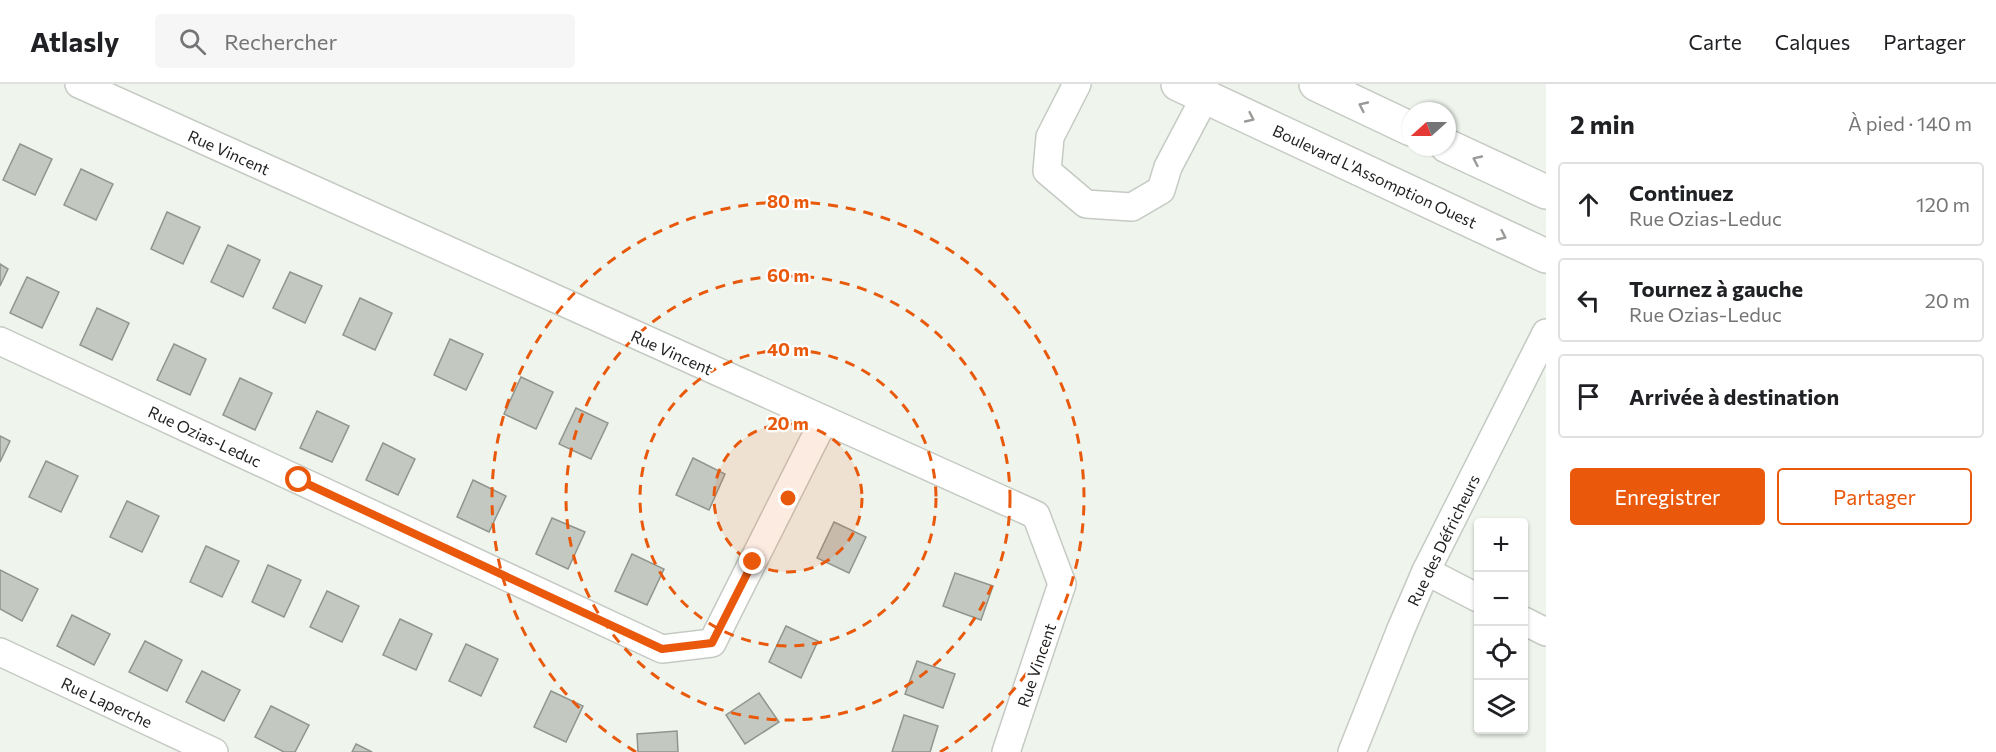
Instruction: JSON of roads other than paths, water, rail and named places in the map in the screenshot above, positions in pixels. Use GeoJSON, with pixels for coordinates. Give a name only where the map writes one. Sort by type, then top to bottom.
{"type":"FeatureCollection","features":[{"type":"Feature","properties":{"kind":"street","name":"Rue Vincent"},"geometry":{"type":"LineString","coordinates":[[79,84],[1036,515],[1062,584],[1006,752]]}},
{"type":"Feature","properties":{"kind":"street","name":"Boulevard L'Assomption Ouest"},"geometry":{"type":"LineString","coordinates":[[1077,84],[1050,137],[1047,171],[1086,204],[1132,207],[1161,190],[1191,90],[1546,256]]}},
{"type":"Feature","properties":{"kind":"street"},"geometry":{"type":"LineString","coordinates":[[1316,84],[1402,125]]}},
{"type":"Feature","properties":{"kind":"street"},"geometry":{"type":"LineString","coordinates":[[1456,150],[1546,192]]}},
{"type":"Feature","properties":{"kind":"street","name":"Rue des Défricheurs"},"geometry":{"type":"LineString","coordinates":[[1352,752],[1426,571],[1546,333]]}},
{"type":"Feature","properties":{"kind":"street","name":"Rue Ozias-Leduc"},"geometry":{"type":"LineString","coordinates":[[0,341],[662,649],[712,643],[824,420]]}},
{"type":"Feature","properties":{"kind":"street"},"geometry":{"type":"LineString","coordinates":[[1426,571],[1474,595]]}},
{"type":"Feature","properties":{"kind":"street"},"geometry":{"type":"LineString","coordinates":[[1528,623],[1546,632]]}},
{"type":"Feature","properties":{"kind":"street","name":"Rue Laperche"},"geometry":{"type":"LineString","coordinates":[[0,652],[214,752]]}}]}
